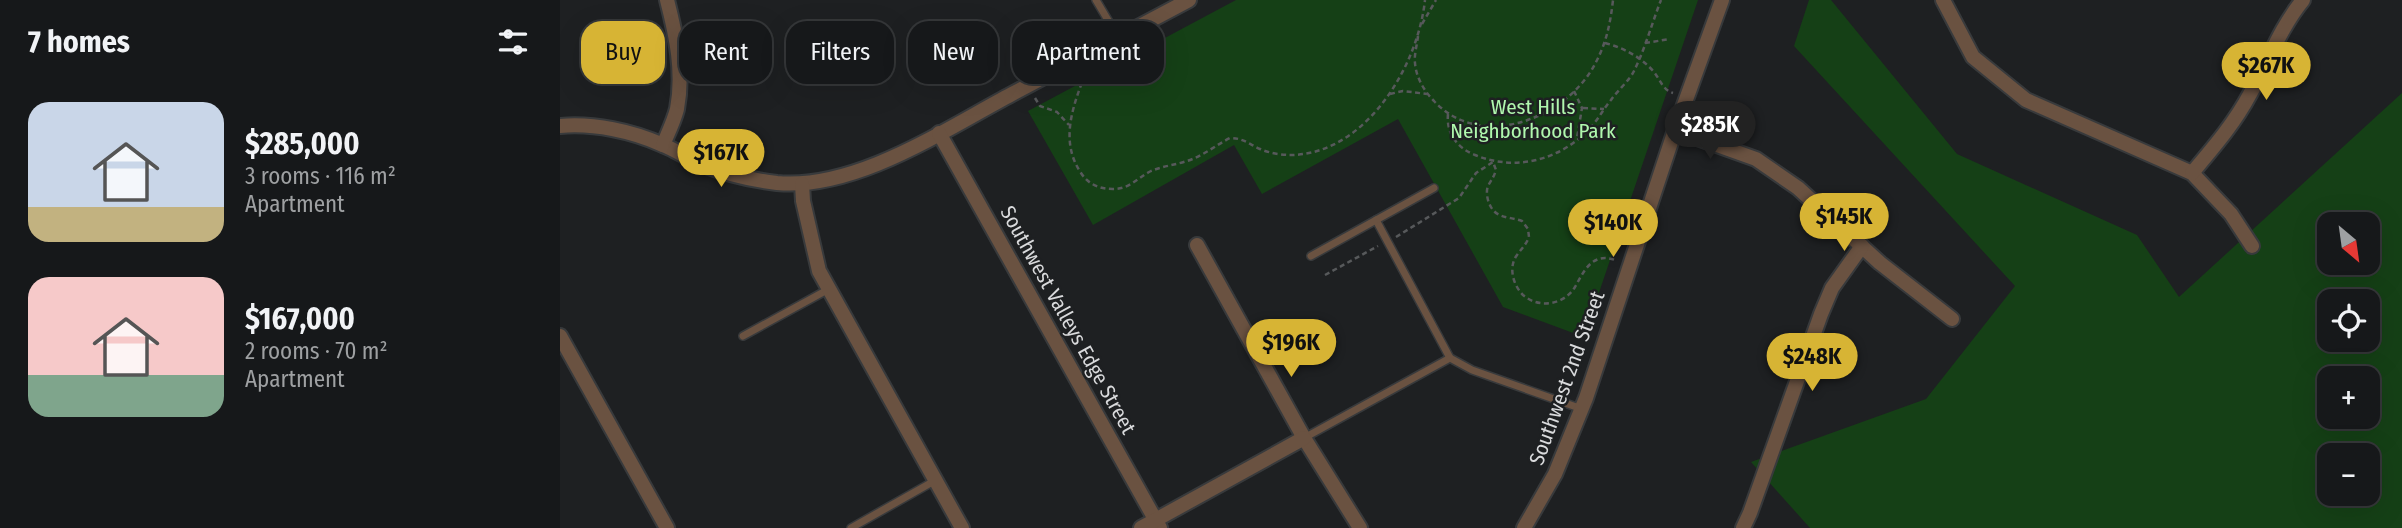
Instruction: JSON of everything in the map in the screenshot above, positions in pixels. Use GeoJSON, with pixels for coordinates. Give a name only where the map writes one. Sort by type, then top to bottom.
{"type":"FeatureCollection","features":[{"type":"Feature","properties":{"kind":"street"},"geometry":{"type":"LineString","coordinates":[[663,145],[677,110],[679,76],[676,36],[667,0]]}},
{"type":"Feature","properties":{"kind":"street"},"geometry":{"type":"LineString","coordinates":[[1149,21],[1189,0]]}},
{"type":"Feature","properties":{"kind":"street","name":"Southwest 2nd Street"},"geometry":{"type":"LineString","coordinates":[[1524,528],[1555,474],[1582,409],[1675,130],[1722,0]]}},
{"type":"Feature","properties":{"kind":"street"},"geometry":{"type":"LineString","coordinates":[[1943,0],[1973,57],[2026,100],[2192,173],[2231,214],[2252,246]]}},
{"type":"Feature","properties":{"kind":"street"},"geometry":{"type":"LineString","coordinates":[[2192,173],[2227,132],[2250,95],[2282,29],[2304,0]]}},
{"type":"Feature","properties":{"kind":"street"},"geometry":{"type":"LineString","coordinates":[[560,126],[576,124],[626,132],[663,145],[699,163],[747,179],[802,184],[843,177],[879,163],[1029,85]]}},
{"type":"Feature","properties":{"kind":"street"},"geometry":{"type":"LineString","coordinates":[[1675,130],[1756,159],[1798,188],[1918,295],[1952,319]]}},
{"type":"Feature","properties":{"kind":"street","name":"Southwest Valleys Edge Street"},"geometry":{"type":"LineString","coordinates":[[939,133],[1158,524]]}},
{"type":"Feature","properties":{"kind":"street"},"geometry":{"type":"LineString","coordinates":[[802,184],[803,201],[819,271],[962,528]]}},
{"type":"Feature","properties":{"kind":"street"},"geometry":{"type":"LineString","coordinates":[[1197,245],[1304,438],[1360,528]]}},
{"type":"Feature","properties":{"kind":"street"},"geometry":{"type":"LineString","coordinates":[[1743,528],[1821,314],[1832,288],[1862,246]]}},
{"type":"Feature","properties":{"kind":"street"},"geometry":{"type":"LineString","coordinates":[[560,336],[667,528]]}},
{"type":"Feature","properties":{"kind":"street"},"geometry":{"type":"LineString","coordinates":[[1141,528],[1158,524],[1304,438]]}},
{"type":"Feature","properties":{"kind":"lane"},"geometry":{"type":"LineString","coordinates":[[1096,0],[1109,21]]}},
{"type":"Feature","properties":{"kind":"lane"},"geometry":{"type":"LineString","coordinates":[[1311,256],[1434,188]]}},
{"type":"Feature","properties":{"kind":"lane"},"geometry":{"type":"LineString","coordinates":[[1376,220],[1450,358],[1472,370],[1582,409]]}},
{"type":"Feature","properties":{"kind":"lane"},"geometry":{"type":"LineString","coordinates":[[743,335],[829,289]]}},
{"type":"Feature","properties":{"kind":"lane"},"geometry":{"type":"LineString","coordinates":[[1304,438],[1450,358]]}},
{"type":"Feature","properties":{"kind":"lane"},"geometry":{"type":"LineString","coordinates":[[851,528],[936,481]]}},
{"type":"Feature","properties":{"kind":"path"},"geometry":{"type":"LineString","coordinates":[[1425,0],[1415,64],[1421,84],[1427,94],[1448,114],[1475,125],[1500,126],[1538,117],[1560,104],[1574,91],[1590,73],[1605,43],[1610,29],[1613,0]]}},
{"type":"Feature","properties":{"kind":"path"},"geometry":{"type":"LineString","coordinates":[[1079,84],[1069,125],[1070,151],[1089,183],[1112,189],[1133,185],[1148,173],[1203,155],[1230,138],[1238,138],[1260,149],[1283,154],[1310,152],[1328,146],[1361,125],[1390,94],[1408,63],[1419,29],[1436,0]]}},
{"type":"Feature","properties":{"kind":"path"},"geometry":{"type":"LineString","coordinates":[[1448,114],[1447,125],[1458,144],[1471,154],[1493,162],[1519,164],[1559,151],[1577,140],[1592,126],[1634,72],[1661,0]]}},
{"type":"Feature","properties":{"kind":"path"},"geometry":{"type":"LineString","coordinates":[[1645,43],[1670,39]]}},
{"type":"Feature","properties":{"kind":"path"},"geometry":{"type":"LineString","coordinates":[[1605,43],[1620,47],[1639,59],[1653,71],[1666,91],[1687,97]]}},
{"type":"Feature","properties":{"kind":"path"},"geometry":{"type":"LineString","coordinates":[[1029,85],[1040,106],[1057,112],[1069,125]]}},
{"type":"Feature","properties":{"kind":"path"},"geometry":{"type":"LineString","coordinates":[[1390,94],[1403,91],[1427,94]]}},
{"type":"Feature","properties":{"kind":"path"},"geometry":{"type":"LineString","coordinates":[[1574,91],[1582,108],[1577,140]]}},
{"type":"Feature","properties":{"kind":"path"},"geometry":{"type":"LineString","coordinates":[[1582,108],[1604,109]]}},
{"type":"Feature","properties":{"kind":"path"},"geometry":{"type":"LineString","coordinates":[[1325,275],[1447,207],[1460,198],[1476,173],[1493,162]]}},
{"type":"Feature","properties":{"kind":"path"},"geometry":{"type":"LineString","coordinates":[[1493,162],[1496,170],[1486,195],[1489,204],[1494,213],[1522,221],[1528,229],[1529,237],[1515,257],[1512,269],[1513,280],[1527,299],[1548,304],[1560,301],[1575,287],[1585,268],[1594,261],[1608,258],[1630,265]]}},
{"type":"Feature","properties":{"kind":"green space","name":"West Hills Neighborhood Park"},"geometry":{"type":"Polygon","coordinates":[[[1236,0],[1698,0],[1584,337],[1503,307],[1398,119],[1262,194],[1234,145],[1093,225],[1028,111],[1079,84],[1164,84],[1164,38],[1236,0]]]}},
{"type":"Feature","properties":{"kind":"green space"},"geometry":{"type":"Polygon","coordinates":[[[1809,0],[1831,0],[1957,154],[2137,235],[2179,297],[2402,93],[2402,528],[1810,528],[1751,462],[1926,399],[2015,286],[1794,46],[1809,0]]]}}]}
